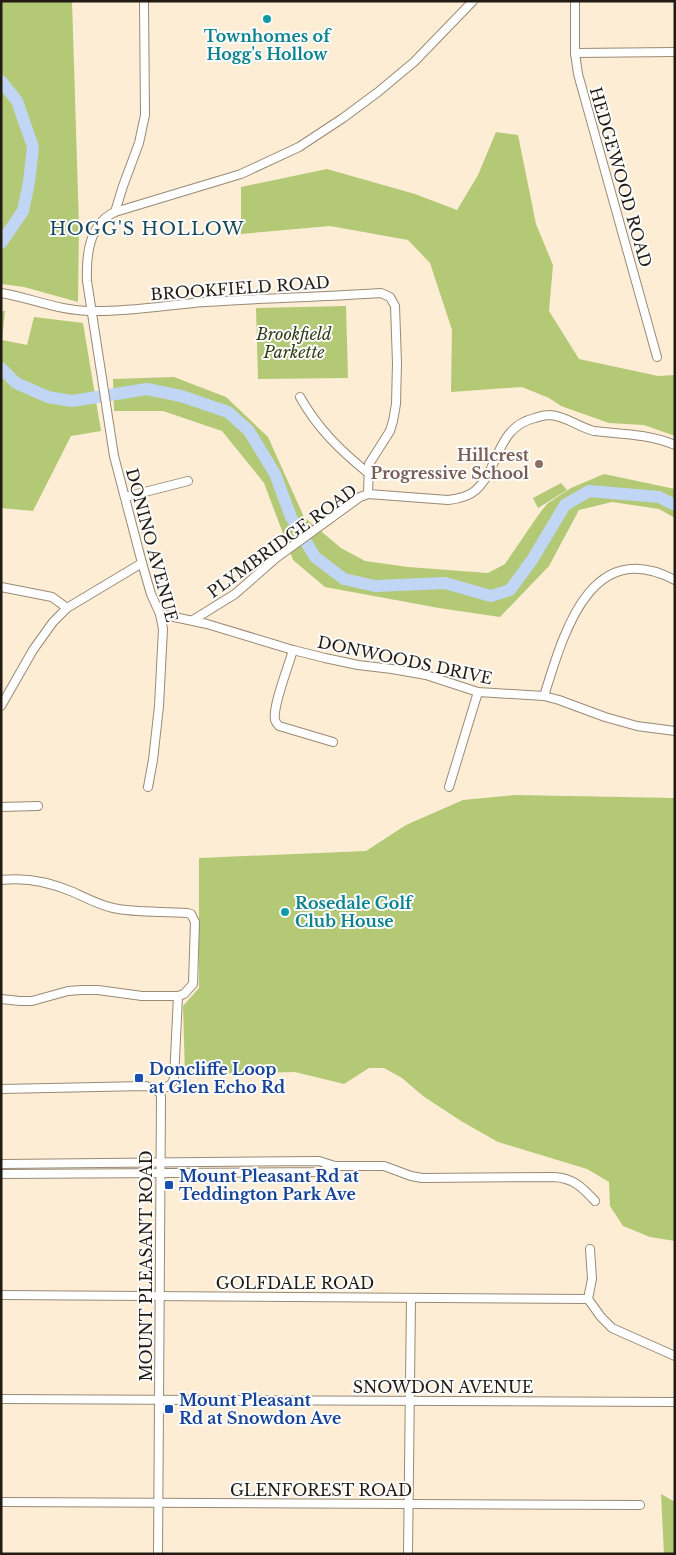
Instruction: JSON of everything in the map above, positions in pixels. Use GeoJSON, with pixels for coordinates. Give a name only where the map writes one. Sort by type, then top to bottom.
{"type":"FeatureCollection","features":[{"type":"Feature","properties":{"kind":"street"},"geometry":{"type":"LineString","coordinates":[[115,212],[139,142],[144,115],[144,1]]}},
{"type":"Feature","properties":{"kind":"street"},"geometry":{"type":"LineString","coordinates":[[115,212],[241,174],[298,147],[343,118],[414,62],[473,1]]}},
{"type":"Feature","properties":{"kind":"street","name":"HEDGEWOOD ROAD"},"geometry":{"type":"LineString","coordinates":[[575,1],[575,53],[578,74],[657,357]]}},
{"type":"Feature","properties":{"kind":"street"},"geometry":{"type":"LineString","coordinates":[[575,53],[675,52]]}},
{"type":"Feature","properties":{"kind":"street","name":"DONINO AVENUE"},"geometry":{"type":"LineString","coordinates":[[115,212],[99,224],[90,241],[86,272],[90,312],[104,387],[112,448],[142,563],[151,594],[160,614],[163,629],[159,706],[148,787]]}},
{"type":"Feature","properties":{"kind":"street","name":"BROOKFIELD ROAD"},"geometry":{"type":"LineString","coordinates":[[1,293],[24,297],[56,308],[90,312],[261,298],[381,293],[390,297],[395,306],[396,404],[394,421],[390,431],[369,464],[368,473]]}},
{"type":"Feature","properties":{"kind":"street"},"geometry":{"type":"LineString","coordinates":[[300,397],[324,433],[368,473],[368,494]]}},
{"type":"Feature","properties":{"kind":"street","name":"PLYMBRIDGE ROAD"},"geometry":{"type":"LineString","coordinates":[[193,620],[234,594],[276,558],[284,554],[326,521],[368,494],[432,500],[460,499],[475,491],[503,442],[514,428],[529,419],[547,415],[562,417],[594,431],[646,436],[675,444]]}},
{"type":"Feature","properties":{"kind":"street"},"geometry":{"type":"LineString","coordinates":[[125,497],[188,481]]}},
{"type":"Feature","properties":{"kind":"street"},"geometry":{"type":"LineString","coordinates":[[1,706],[33,650],[53,622],[66,608],[142,563]]}},
{"type":"Feature","properties":{"kind":"street"},"geometry":{"type":"LineString","coordinates":[[544,696],[562,639],[573,615],[602,580],[618,570],[640,568],[666,575],[675,580]]}},
{"type":"Feature","properties":{"kind":"street"},"geometry":{"type":"LineString","coordinates":[[1,588],[52,597],[66,608]]}},
{"type":"Feature","properties":{"kind":"street","name":"DONWOODS DRIVE"},"geometry":{"type":"LineString","coordinates":[[160,614],[193,620],[293,650],[358,665],[392,668],[426,675],[478,692],[544,696],[560,700],[605,718],[637,726],[675,732]]}},
{"type":"Feature","properties":{"kind":"street"},"geometry":{"type":"LineString","coordinates":[[293,650],[277,704],[276,722],[279,726],[333,742]]}},
{"type":"Feature","properties":{"kind":"street"},"geometry":{"type":"LineString","coordinates":[[449,787],[478,692]]}},
{"type":"Feature","properties":{"kind":"street"},"geometry":{"type":"LineString","coordinates":[[1,807],[38,806]]}},
{"type":"Feature","properties":{"kind":"street"},"geometry":{"type":"LineString","coordinates":[[1,880],[20,879],[47,883],[98,903],[122,910],[191,914],[195,922],[193,984],[184,994],[178,996],[142,996],[98,990],[81,990],[68,991],[32,1001],[1,999]]}},
{"type":"Feature","properties":{"kind":"street"},"geometry":{"type":"LineString","coordinates":[[1,1089],[145,1086],[155,1089],[168,1087],[174,1079],[178,996]]}},
{"type":"Feature","properties":{"kind":"street","name":"MOUNT PLEASANT ROAD"},"geometry":{"type":"LineString","coordinates":[[155,1089],[161,1095],[158,1554]]}},
{"type":"Feature","properties":{"kind":"street"},"geometry":{"type":"LineString","coordinates":[[1,1164],[319,1161],[335,1166],[384,1166],[422,1178],[554,1176],[566,1178],[578,1185],[595,1201]]}},
{"type":"Feature","properties":{"kind":"street"},"geometry":{"type":"LineString","coordinates":[[1,1174],[320,1172],[335,1166]]}},
{"type":"Feature","properties":{"kind":"street"},"geometry":{"type":"LineString","coordinates":[[590,1250],[592,1279],[588,1299],[601,1317],[612,1328],[675,1356]]}},
{"type":"Feature","properties":{"kind":"street","name":"GOLFDALE ROAD"},"geometry":{"type":"LineString","coordinates":[[1,1295],[588,1299]]}},
{"type":"Feature","properties":{"kind":"street"},"geometry":{"type":"LineString","coordinates":[[408,1554],[411,1298]]}},
{"type":"Feature","properties":{"kind":"street","name":"SNOWDON AVENUE"},"geometry":{"type":"LineString","coordinates":[[1,1398],[675,1402]]}},
{"type":"Feature","properties":{"kind":"street","name":"GLENFOREST ROAD"},"geometry":{"type":"LineString","coordinates":[[1,1502],[640,1505]]}},
{"type":"Feature","properties":{"kind":"green space"},"geometry":{"type":"Polygon","coordinates":[[[1,1],[72,1],[79,226],[78,302],[24,287],[1,284],[1,1]]]}},
{"type":"Feature","properties":{"kind":"green space"},"geometry":{"type":"Polygon","coordinates":[[[496,132],[518,135],[536,224],[553,265],[549,311],[579,359],[658,376],[675,375],[675,436],[644,425],[609,423],[561,406],[549,398],[522,387],[451,392],[452,330],[430,263],[408,240],[330,226],[241,234],[241,187],[327,169],[415,194],[457,210],[478,175],[496,132]]]}},
{"type":"Feature","properties":{"kind":"green space","name":"Brookfield Parkette"},"geometry":{"type":"Polygon","coordinates":[[[346,306],[348,378],[258,379],[256,308],[346,306]]]}},
{"type":"Feature","properties":{"kind":"green space"},"geometry":{"type":"Polygon","coordinates":[[[1,311],[5,311],[2,340],[27,345],[34,317],[83,323],[101,431],[71,436],[33,511],[1,508],[1,311]]]}},
{"type":"Feature","properties":{"kind":"green space"},"geometry":{"type":"Polygon","coordinates":[[[174,377],[226,397],[268,437],[304,517],[341,548],[365,561],[408,567],[488,573],[505,564],[548,503],[571,488],[604,474],[675,489],[675,518],[659,509],[612,502],[579,510],[549,566],[500,617],[325,587],[293,560],[264,483],[222,431],[163,411],[114,411],[113,379],[174,377]]]}},
{"type":"Feature","properties":{"kind":"green space"},"geometry":{"type":"Polygon","coordinates":[[[561,483],[567,490],[538,508],[533,498],[561,483]]]}},
{"type":"Feature","properties":{"kind":"green space"},"geometry":{"type":"Polygon","coordinates":[[[515,795],[675,798],[675,1241],[650,1237],[623,1226],[610,1206],[609,1182],[587,1169],[498,1142],[461,1121],[423,1096],[402,1078],[384,1068],[369,1068],[344,1084],[295,1072],[185,1075],[183,1006],[199,988],[199,858],[366,851],[406,825],[463,800],[515,795]]]}},
{"type":"Feature","properties":{"kind":"green space"},"geometry":{"type":"Polygon","coordinates":[[[661,1494],[675,1502],[675,1554],[664,1554],[661,1494]]]}},
{"type":"Feature","properties":{"kind":"waterway"},"geometry":{"type":"LineString","coordinates":[[1,81],[17,101],[33,147],[23,211],[1,243]]}},
{"type":"Feature","properties":{"kind":"waterway"},"geometry":{"type":"LineString","coordinates":[[1,368],[16,383],[48,397],[72,401],[147,389],[181,396],[228,412],[249,431],[275,474],[291,517],[315,557],[344,579],[375,586],[445,583],[491,596],[510,590],[532,560],[565,505],[589,491],[659,497],[675,505]]}},
{"type":"Feature","properties":{"kind":"place","name":"Townhomes of Hogg's Hollow"},"geometry":{"type":"Point","coordinates":[267,19]}},
{"type":"Feature","properties":{"kind":"place","name":"Hillcrest Progressive School"},"geometry":{"type":"Point","coordinates":[539,464]}},
{"type":"Feature","properties":{"kind":"place","name":"Rosedale Golf Club House"},"geometry":{"type":"Point","coordinates":[285,912]}},
{"type":"Feature","properties":{"kind":"place","name":"Doncliffe Loop at Glen Echo Rd"},"geometry":{"type":"Point","coordinates":[139,1078]}},
{"type":"Feature","properties":{"kind":"place","name":"Mount Pleasant Rd at Teddington Park Ave"},"geometry":{"type":"Point","coordinates":[169,1185]}},
{"type":"Feature","properties":{"kind":"place","name":"Mount Pleasant Rd at Snowdon Ave"},"geometry":{"type":"Point","coordinates":[169,1409]}},
{"type":"Feature","properties":{"kind":"district","name":"HOGG'S HOLLOW"},"geometry":{"type":"Point","coordinates":[147,229]}}]}
